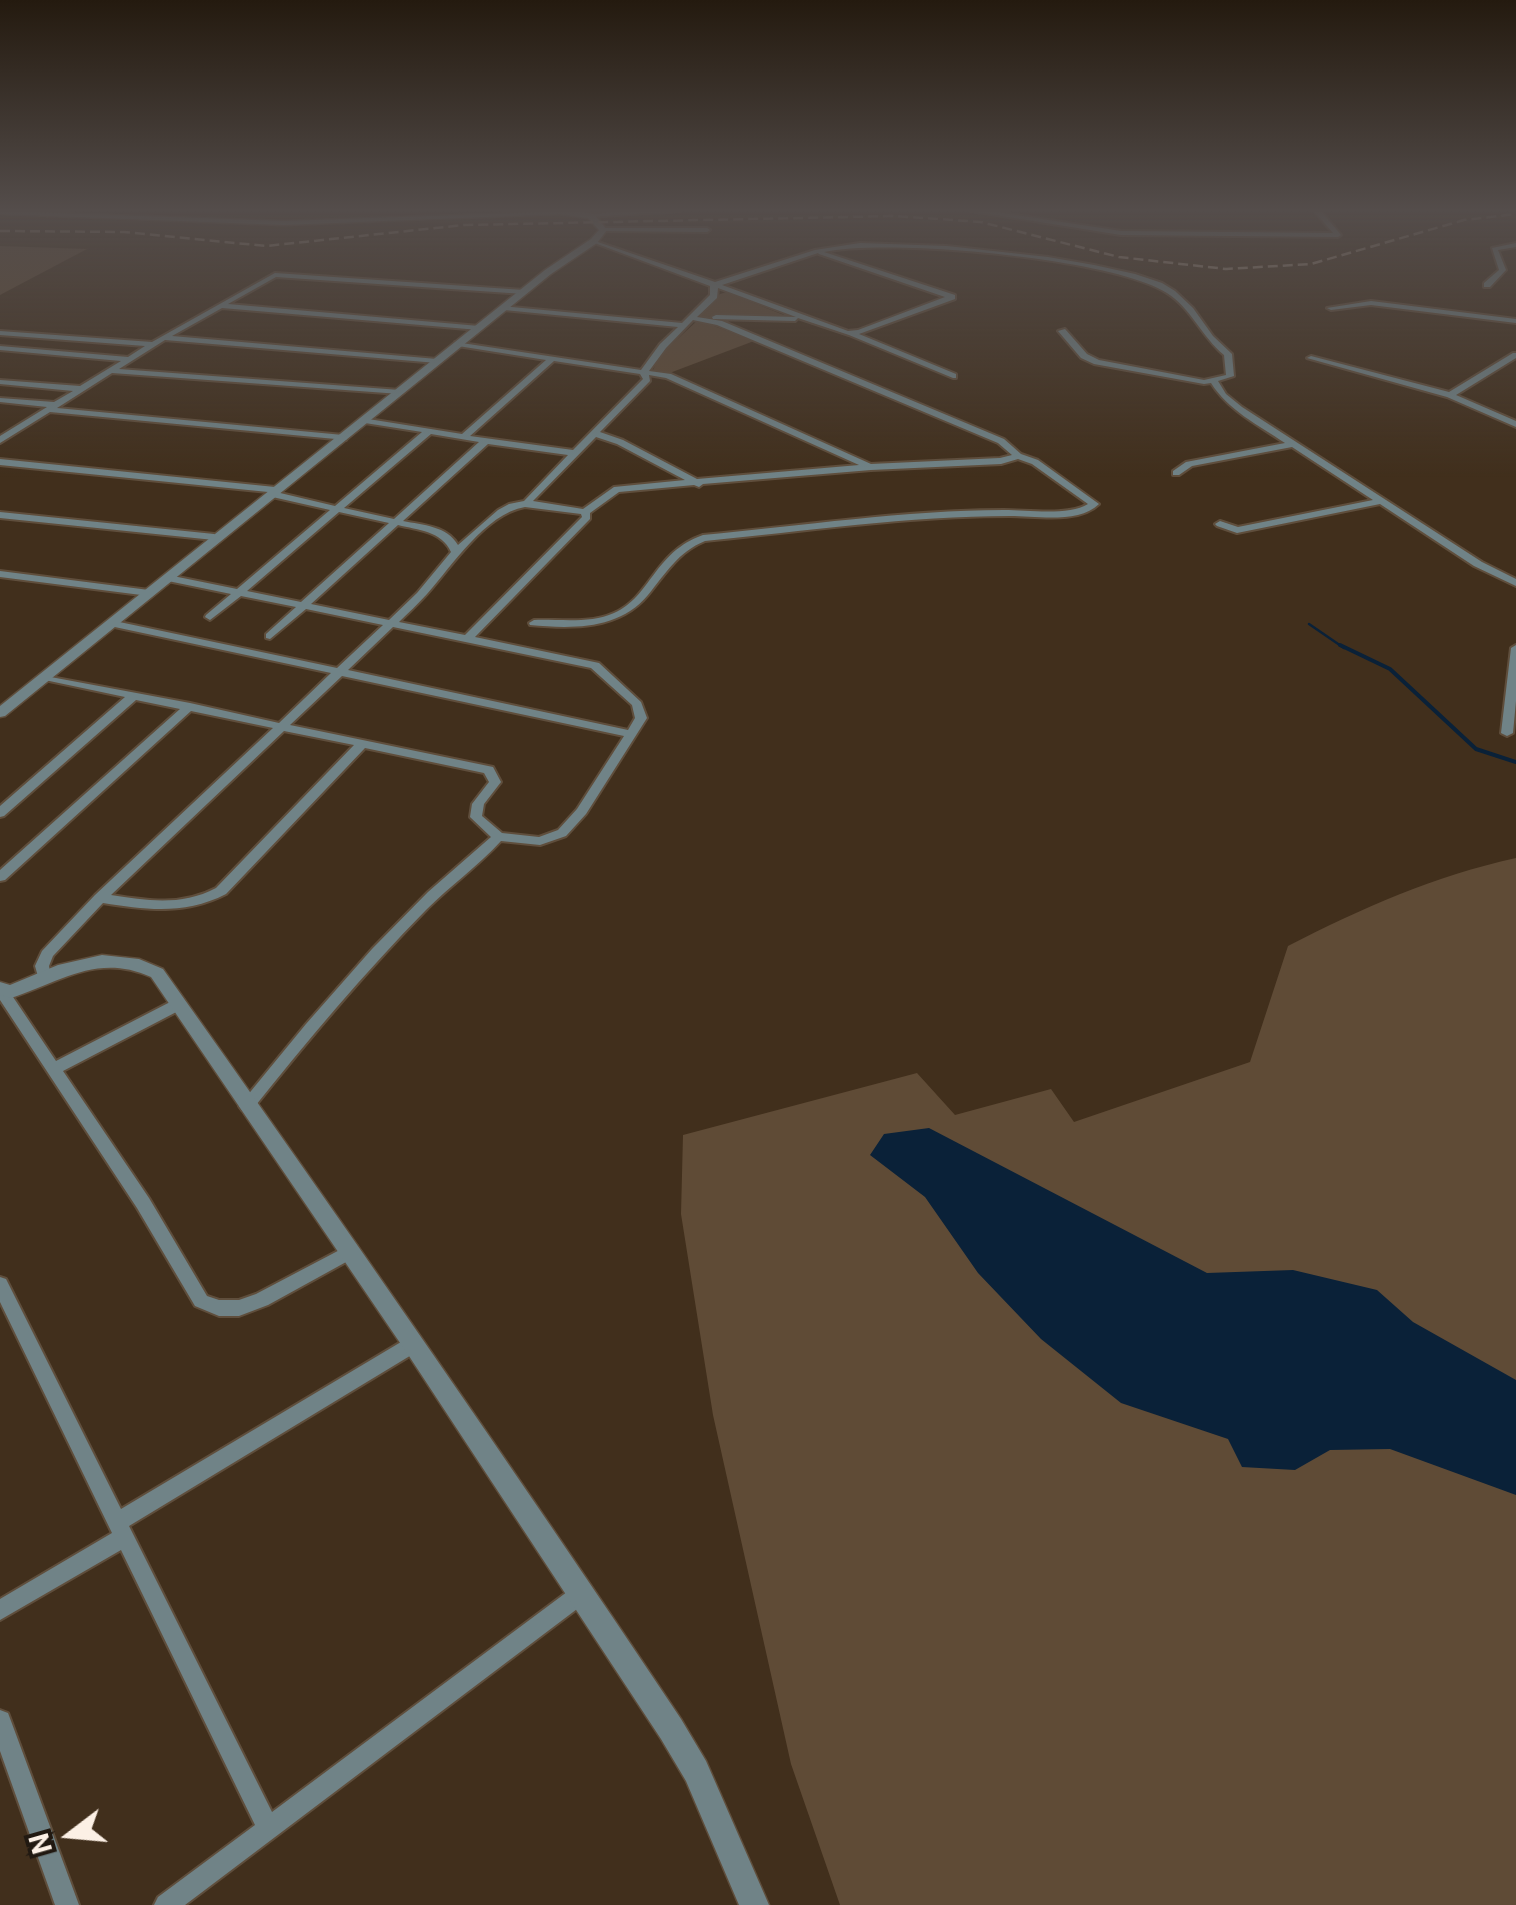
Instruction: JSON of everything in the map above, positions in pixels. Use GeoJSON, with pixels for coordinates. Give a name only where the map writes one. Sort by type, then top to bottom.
{"type":"FeatureCollection","features":[{"type":"Feature","properties":{"kind":"street"},"geometry":{"type":"LineString","coordinates":[[0,440],[230,300]]}},
{"type":"Feature","properties":{"kind":"street"},"geometry":{"type":"LineString","coordinates":[[0,712],[514,300]]}},
{"type":"Feature","properties":{"kind":"street"},"geometry":{"type":"LineString","coordinates":[[644,372],[710,300]]}},
{"type":"Feature","properties":{"kind":"street"},"geometry":{"type":"LineString","coordinates":[[755,300],[953,376]]}},
{"type":"Feature","properties":{"kind":"street"},"geometry":{"type":"LineString","coordinates":[[851,334],[942,300]]}},
{"type":"Feature","properties":{"kind":"street"},"geometry":{"type":"LineString","coordinates":[[1062,331],[1084,356],[1096,362],[1214,382],[1230,376],[1228,354],[1213,344],[1200,318],[1180,300]]}},
{"type":"Feature","properties":{"kind":"street"},"geometry":{"type":"LineString","coordinates":[[1331,308],[1372,303],[1516,321]]}},
{"type":"Feature","properties":{"kind":"street"},"geometry":{"type":"LineString","coordinates":[[219,306],[479,328]]}},
{"type":"Feature","properties":{"kind":"street"},"geometry":{"type":"LineString","coordinates":[[504,308],[687,322],[807,319]]}},
{"type":"Feature","properties":{"kind":"street"},"geometry":{"type":"LineString","coordinates":[[534,623],[613,618],[627,610],[673,553],[684,544],[703,538],[966,513],[1066,513],[1087,510],[1094,504],[1035,462],[1018,456],[1002,440],[706,319]]}},
{"type":"Feature","properties":{"kind":"street"},"geometry":{"type":"LineString","coordinates":[[0,333],[154,344]]}},
{"type":"Feature","properties":{"kind":"street"},"geometry":{"type":"LineString","coordinates":[[166,338],[437,361]]}},
{"type":"Feature","properties":{"kind":"street"},"geometry":{"type":"LineString","coordinates":[[458,344],[668,376],[870,467]]}},
{"type":"Feature","properties":{"kind":"street"},"geometry":{"type":"LineString","coordinates":[[0,348],[129,360]]}},
{"type":"Feature","properties":{"kind":"street"},"geometry":{"type":"LineString","coordinates":[[1450,395],[1516,354]]}},
{"type":"Feature","properties":{"kind":"street"},"geometry":{"type":"LineString","coordinates":[[1311,358],[1450,395],[1516,424]]}},
{"type":"Feature","properties":{"kind":"street"},"geometry":{"type":"LineString","coordinates":[[465,436],[552,359]]}},
{"type":"Feature","properties":{"kind":"street"},"geometry":{"type":"LineString","coordinates":[[112,371],[400,392]]}},
{"type":"Feature","properties":{"kind":"street"},"geometry":{"type":"LineString","coordinates":[[528,501],[647,379],[644,372]]}},
{"type":"Feature","properties":{"kind":"street"},"geometry":{"type":"LineString","coordinates":[[0,382],[84,389]]}},
{"type":"Feature","properties":{"kind":"street"},"geometry":{"type":"LineString","coordinates":[[1214,382],[1233,404],[1293,444],[1478,564],[1516,583]]}},
{"type":"Feature","properties":{"kind":"street"},"geometry":{"type":"LineString","coordinates":[[0,400],[343,438]]}},
{"type":"Feature","properties":{"kind":"street"},"geometry":{"type":"LineString","coordinates":[[365,420],[574,453]]}},
{"type":"Feature","properties":{"kind":"street"},"geometry":{"type":"LineString","coordinates":[[210,617],[429,431]]}},
{"type":"Feature","properties":{"kind":"street"},"geometry":{"type":"LineString","coordinates":[[593,432],[699,484]]}},
{"type":"Feature","properties":{"kind":"street"},"geometry":{"type":"LineString","coordinates":[[270,636],[486,442]]}},
{"type":"Feature","properties":{"kind":"street"},"geometry":{"type":"LineString","coordinates":[[1176,473],[1188,464],[1293,444]]}},
{"type":"Feature","properties":{"kind":"street"},"geometry":{"type":"LineString","coordinates":[[44,977],[42,966],[47,954],[100,898],[446,569],[456,552],[509,506],[528,501],[585,512],[617,489],[870,467],[1001,461],[1018,456]]}},
{"type":"Feature","properties":{"kind":"street"},"geometry":{"type":"LineString","coordinates":[[0,462],[273,492],[446,535],[456,552]]}},
{"type":"Feature","properties":{"kind":"street"},"geometry":{"type":"LineString","coordinates":[[1220,524],[1237,530],[1382,502]]}},
{"type":"Feature","properties":{"kind":"street"},"geometry":{"type":"LineString","coordinates":[[468,639],[587,517],[585,512]]}},
{"type":"Feature","properties":{"kind":"street"},"geometry":{"type":"LineString","coordinates":[[0,516],[214,538]]}},
{"type":"Feature","properties":{"kind":"street"},"geometry":{"type":"LineString","coordinates":[[0,574],[149,593]]}},
{"type":"Feature","properties":{"kind":"street"},"geometry":{"type":"LineString","coordinates":[[44,677],[489,770],[495,782],[478,804],[476,817],[498,837],[540,842],[562,833],[582,811],[631,734],[640,712],[601,668],[168,578]]}},
{"type":"Feature","properties":{"kind":"street"},"geometry":{"type":"LineString","coordinates":[[110,623],[631,734]]}},
{"type":"Feature","properties":{"kind":"street"},"geometry":{"type":"LineString","coordinates":[[1507,733],[1516,648]]}},
{"type":"Feature","properties":{"kind":"street"},"geometry":{"type":"LineString","coordinates":[[0,813],[133,696]]}},
{"type":"Feature","properties":{"kind":"street"},"geometry":{"type":"LineString","coordinates":[[0,877],[190,706]]}},
{"type":"Feature","properties":{"kind":"street"},"geometry":{"type":"LineString","coordinates":[[100,898],[175,907],[208,900],[362,744]]}},
{"type":"Feature","properties":{"kind":"street"},"geometry":{"type":"LineString","coordinates":[[247,1106],[329,1003],[431,896],[469,868],[498,837]]}},
{"type":"Feature","properties":{"kind":"street"},"geometry":{"type":"LineString","coordinates":[[351,1251],[262,1300],[238,1308],[219,1308],[201,1301],[143,1203],[4,993],[91,962],[141,964],[158,974],[351,1251],[685,1752],[754,1905]]}},
{"type":"Feature","properties":{"kind":"street"},"geometry":{"type":"LineString","coordinates":[[54,1069],[179,1004]]}},
{"type":"Feature","properties":{"kind":"street"},"geometry":{"type":"LineString","coordinates":[[0,1284],[268,1828]]}},
{"type":"Feature","properties":{"kind":"street"},"geometry":{"type":"LineString","coordinates":[[0,1610],[412,1344]]}},
{"type":"Feature","properties":{"kind":"street"},"geometry":{"type":"LineString","coordinates":[[166,1905],[582,1593]]}},
{"type":"Feature","properties":{"kind":"street"},"geometry":{"type":"LineString","coordinates":[[0,1721],[67,1905]]}},
{"type":"Feature","properties":{"kind":"shaded area"},"geometry":{"type":"Polygon","coordinates":[[[714,300],[746,300],[791,318],[698,317],[714,300]]]}},
{"type":"Feature","properties":{"kind":"shaded area"},"geometry":{"type":"Polygon","coordinates":[[[698,320],[754,341],[667,374],[653,370],[660,355],[698,320]]]}},
{"type":"Feature","properties":{"kind":"shaded area"},"geometry":{"type":"Polygon","coordinates":[[[1516,858],[1516,1905],[840,1905],[791,1764],[713,1415],[681,1214],[683,1135],[917,1073],[955,1115],[1051,1089],[1074,1122],[1250,1062],[1288,946],[1399,894],[1516,858]]]}},
{"type":"Feature","properties":{"kind":"water"},"geometry":{"type":"Polygon","coordinates":[[[929,1128],[1207,1273],[1293,1270],[1377,1290],[1413,1322],[1516,1380],[1516,1495],[1390,1449],[1330,1450],[1295,1470],[1242,1467],[1228,1439],[1121,1403],[1041,1339],[978,1273],[925,1197],[870,1155],[884,1134],[929,1128]]]}},
{"type":"Feature","properties":{"kind":"waterway"},"geometry":{"type":"LineString","coordinates":[[1309,624],[1344,648]]}},
{"type":"Feature","properties":{"kind":"waterway"},"geometry":{"type":"LineString","coordinates":[[1340,645],[1390,669],[1476,749],[1516,762]]}}]}
